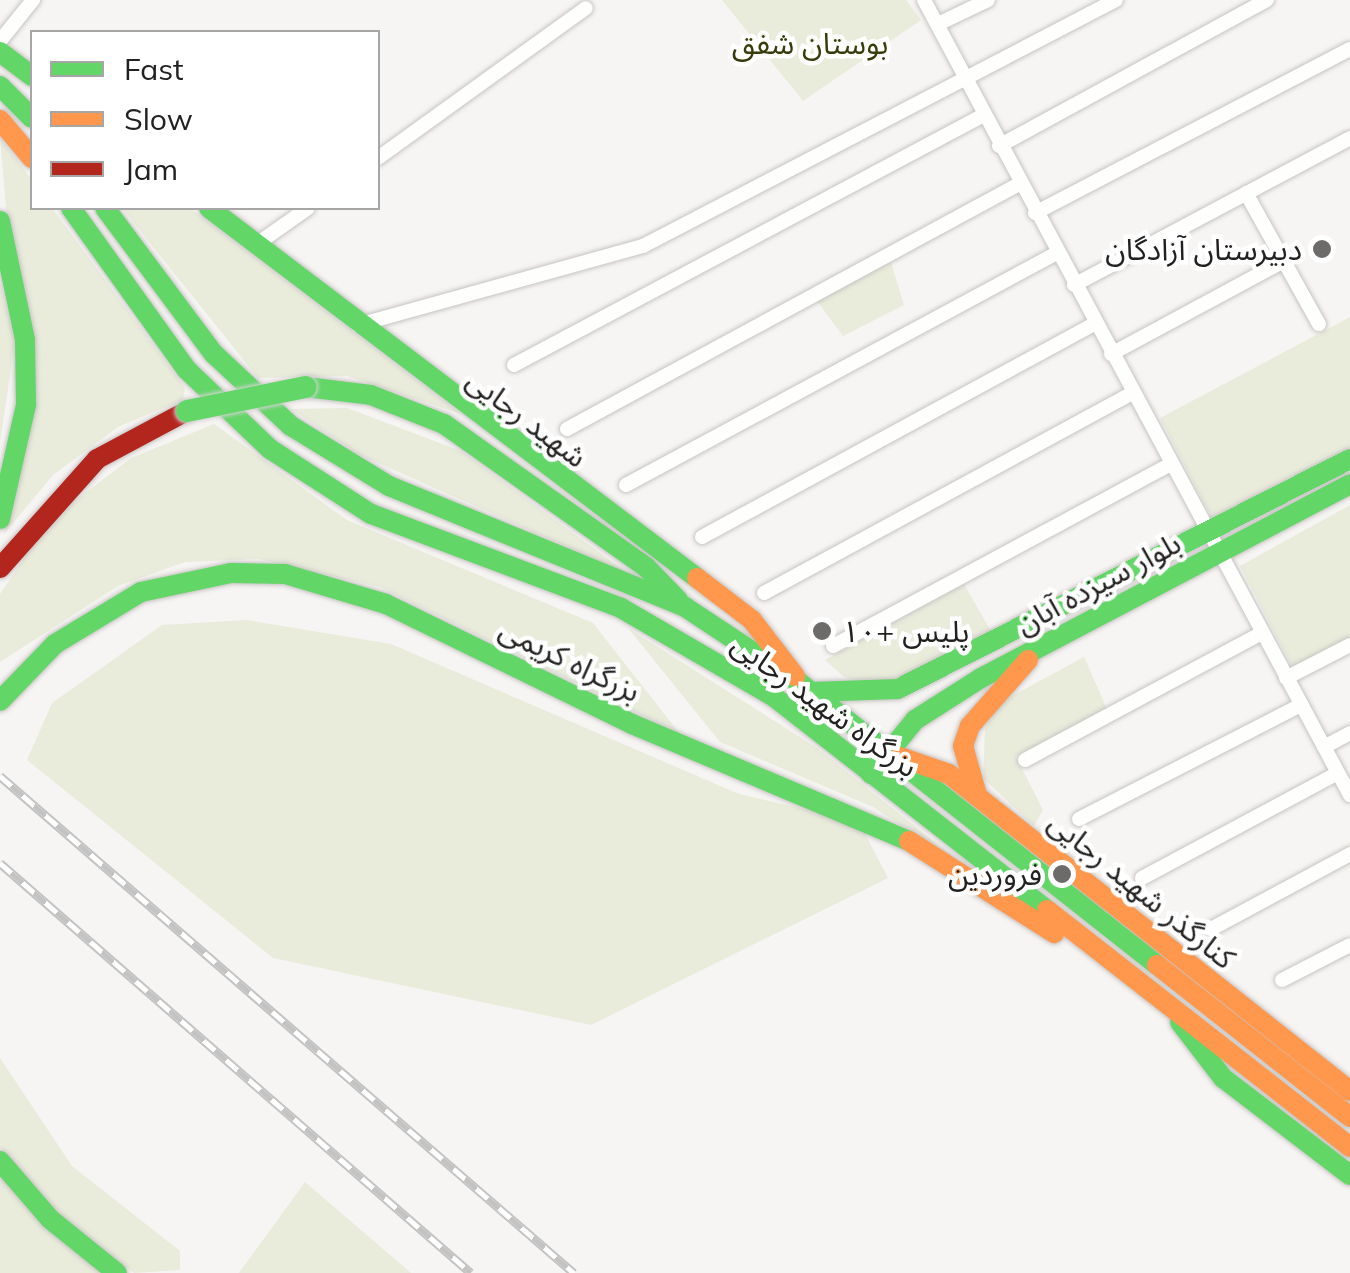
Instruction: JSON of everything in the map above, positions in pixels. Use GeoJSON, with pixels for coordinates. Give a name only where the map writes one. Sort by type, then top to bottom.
{"type":"FeatureCollection","features":[{"type":"Feature","properties":{"kind":"main road"},"geometry":{"type":"LineString","coordinates":[[0,52],[30,74]]}},
{"type":"Feature","properties":{"kind":"main road"},"geometry":{"type":"LineString","coordinates":[[0,86],[30,116]]}},
{"type":"Feature","properties":{"kind":"main road"},"geometry":{"type":"LineString","coordinates":[[0,120],[30,156]]}},
{"type":"Feature","properties":{"kind":"main road","name":"بزرگراه شهید رجایی"},"geometry":{"type":"LineString","coordinates":[[72,210],[187,370],[301,471],[371,514],[636,616],[773,696],[1350,1147]]}},
{"type":"Feature","properties":{"kind":"main road","name":"بزرگراه شهید رجایی"},"geometry":{"type":"LineString","coordinates":[[106,210],[214,354],[320,447],[438,508],[684,607],[805,687],[1350,1118]]}},
{"type":"Feature","properties":{"kind":"main road","name":"شهید رجایی"},"geometry":{"type":"LineString","coordinates":[[211,210],[356,325],[752,620],[805,687]]}},
{"type":"Feature","properties":{"kind":"main road"},"geometry":{"type":"LineString","coordinates":[[0,221],[20,305],[26,405],[0,519]]}},
{"type":"Feature","properties":{"kind":"main road"},"geometry":{"type":"LineString","coordinates":[[0,568],[97,459],[186,411],[306,387],[371,394],[444,424],[646,567],[684,607]]}},
{"type":"Feature","properties":{"kind":"main road","name":"بلوار سیزده آبان"},"geometry":{"type":"LineString","coordinates":[[805,687],[871,693],[920,679],[1217,550],[1350,459]]}},
{"type":"Feature","properties":{"kind":"main road","name":"بلوار سیزده آبان"},"geometry":{"type":"LineString","coordinates":[[871,774],[939,704],[1217,550],[1350,484]]}},
{"type":"Feature","properties":{"kind":"main road","name":"بزرگراه کریمی"},"geometry":{"type":"LineString","coordinates":[[4,695],[55,644],[141,592],[231,573],[334,585],[632,724],[888,827],[1111,963]]}},
{"type":"Feature","properties":{"kind":"main road"},"geometry":{"type":"LineString","coordinates":[[978,797],[963,746],[970,726],[1040,647]]}},
{"type":"Feature","properties":{"kind":"main road"},"geometry":{"type":"LineString","coordinates":[[920,679],[914,698],[939,704]]}},
{"type":"Feature","properties":{"kind":"main road","name":"کنارگذر شهید رجایی"},"geometry":{"type":"LineString","coordinates":[[888,753],[949,774],[1350,1091]]}},
{"type":"Feature","properties":{"kind":"main road"},"geometry":{"type":"LineString","coordinates":[[1169,1008],[1223,1078],[1350,1175]]}},
{"type":"Feature","properties":{"kind":"main road"},"geometry":{"type":"LineString","coordinates":[[0,1161],[50,1219],[117,1273]]}},
{"type":"Feature","properties":{"kind":"street"},"geometry":{"type":"LineString","coordinates":[[0,42],[33,0]]}},
{"type":"Feature","properties":{"kind":"street"},"geometry":{"type":"LineString","coordinates":[[924,0],[940,23],[982,116],[1350,795]]}},
{"type":"Feature","properties":{"kind":"street"},"geometry":{"type":"LineString","coordinates":[[940,23],[988,0]]}},
{"type":"Feature","properties":{"kind":"street"},"geometry":{"type":"LineString","coordinates":[[356,325],[644,246],[1116,0]]}},
{"type":"Feature","properties":{"kind":"street"},"geometry":{"type":"LineString","coordinates":[[999,146],[1267,0]]}},
{"type":"Feature","properties":{"kind":"street"},"geometry":{"type":"LineString","coordinates":[[380,157],[586,8]]}},
{"type":"Feature","properties":{"kind":"street"},"geometry":{"type":"LineString","coordinates":[[1035,213],[1350,49]]}},
{"type":"Feature","properties":{"kind":"street"},"geometry":{"type":"LineString","coordinates":[[514,365],[982,116]]}},
{"type":"Feature","properties":{"kind":"street"},"geometry":{"type":"LineString","coordinates":[[1074,285],[1350,138]]}},
{"type":"Feature","properties":{"kind":"street"},"geometry":{"type":"LineString","coordinates":[[567,429],[1020,184]]}},
{"type":"Feature","properties":{"kind":"street"},"geometry":{"type":"LineString","coordinates":[[1246,193],[1319,324]]}},
{"type":"Feature","properties":{"kind":"street"},"geometry":{"type":"LineString","coordinates":[[258,244],[305,210]]}},
{"type":"Feature","properties":{"kind":"street"},"geometry":{"type":"LineString","coordinates":[[626,486],[1057,254]]}},
{"type":"Feature","properties":{"kind":"street"},"geometry":{"type":"LineString","coordinates":[[1111,354],[1284,261]]}},
{"type":"Feature","properties":{"kind":"street"},"geometry":{"type":"LineString","coordinates":[[702,537],[1095,324]]}},
{"type":"Feature","properties":{"kind":"street"},"geometry":{"type":"LineString","coordinates":[[764,592],[1132,393]]}},
{"type":"Feature","properties":{"kind":"street"},"geometry":{"type":"LineString","coordinates":[[833,646],[1170,464]]}},
{"type":"Feature","properties":{"kind":"street"},"geometry":{"type":"LineString","coordinates":[[1025,760],[1262,634]]}},
{"type":"Feature","properties":{"kind":"street"},"geometry":{"type":"LineString","coordinates":[[1286,678],[1350,646]]}},
{"type":"Feature","properties":{"kind":"street"},"geometry":{"type":"LineString","coordinates":[[1079,819],[1301,705]]}},
{"type":"Feature","properties":{"kind":"street"},"geometry":{"type":"LineString","coordinates":[[1324,747],[1350,733]]}},
{"type":"Feature","properties":{"kind":"street"},"geometry":{"type":"LineString","coordinates":[[1142,878],[1338,774]]}},
{"type":"Feature","properties":{"kind":"street"},"geometry":{"type":"LineString","coordinates":[[1211,929],[1350,854]]}},
{"type":"Feature","properties":{"kind":"street"},"geometry":{"type":"LineString","coordinates":[[1282,980],[1350,945]]}},
{"type":"Feature","properties":{"kind":"green space","name":"بوستان شفق"},"geometry":{"type":"Polygon","coordinates":[[[722,0],[906,0],[921,20],[803,101],[722,0]]]}},
{"type":"Feature","properties":{"kind":"green space"},"geometry":{"type":"Polygon","coordinates":[[[0,138],[30,177],[30,210],[53,210],[185,388],[183,400],[118,427],[53,475],[4,534],[27,449],[0,138]]]}},
{"type":"Feature","properties":{"kind":"green space"},"geometry":{"type":"Polygon","coordinates":[[[124,210],[193,210],[461,414],[347,376],[258,378],[124,210]]]}},
{"type":"Feature","properties":{"kind":"green space"},"geometry":{"type":"Polygon","coordinates":[[[889,256],[904,305],[843,336],[814,297],[889,256]]]}},
{"type":"Feature","properties":{"kind":"green space"},"geometry":{"type":"Polygon","coordinates":[[[0,282],[15,342],[0,442],[0,282]]]}},
{"type":"Feature","properties":{"kind":"green space"},"geometry":{"type":"Polygon","coordinates":[[[1350,317],[1350,455],[1215,524],[1160,418],[1350,317]]]}},
{"type":"Feature","properties":{"kind":"green space"},"geometry":{"type":"Polygon","coordinates":[[[347,408],[461,451],[629,574],[360,455],[291,409],[347,408]]]}},
{"type":"Feature","properties":{"kind":"green space"},"geometry":{"type":"Polygon","coordinates":[[[214,424],[347,520],[593,623],[680,734],[380,587],[259,559],[185,562],[118,586],[0,662],[0,594],[50,520],[131,458],[214,424]]]}},
{"type":"Feature","properties":{"kind":"green space"},"geometry":{"type":"Polygon","coordinates":[[[1350,505],[1350,639],[1293,668],[1240,566],[1350,505]]]}},
{"type":"Feature","properties":{"kind":"green space"},"geometry":{"type":"Polygon","coordinates":[[[964,584],[992,633],[879,686],[844,677],[825,660],[964,584]]]}},
{"type":"Feature","properties":{"kind":"green space"},"geometry":{"type":"Polygon","coordinates":[[[246,620],[391,644],[739,794],[859,822],[888,878],[591,1025],[273,958],[27,760],[52,703],[162,625],[246,620]]]}},
{"type":"Feature","properties":{"kind":"green space"},"geometry":{"type":"Polygon","coordinates":[[[628,628],[817,748],[966,867],[873,807],[720,742],[628,628]]]}},
{"type":"Feature","properties":{"kind":"green space"},"geometry":{"type":"Polygon","coordinates":[[[1084,657],[1107,709],[1016,757],[1043,810],[1034,826],[983,778],[985,729],[999,703],[1084,657]]]}},
{"type":"Feature","properties":{"kind":"green space"},"geometry":{"type":"Polygon","coordinates":[[[0,1058],[72,1166],[180,1251],[180,1270],[134,1273],[36,1195],[0,1147],[0,1058]]]}},
{"type":"Feature","properties":{"kind":"green space"},"geometry":{"type":"Polygon","coordinates":[[[0,1176],[106,1273],[0,1273],[0,1176]]]}},
{"type":"Feature","properties":{"kind":"green space"},"geometry":{"type":"Polygon","coordinates":[[[305,1182],[411,1273],[239,1273],[305,1182]]]}},
{"type":"Feature","properties":{"kind":"railway"},"geometry":{"type":"LineString","coordinates":[[0,776],[574,1273]]}},
{"type":"Feature","properties":{"kind":"railway"},"geometry":{"type":"LineString","coordinates":[[0,863],[471,1273]]}},
{"type":"Feature","properties":{"kind":"traffic: fast"},"geometry":{"type":"LineString","coordinates":[[0,52],[30,74]]}},
{"type":"Feature","properties":{"kind":"traffic: fast"},"geometry":{"type":"LineString","coordinates":[[0,86],[30,116]]}},
{"type":"Feature","properties":{"kind":"traffic: fast"},"geometry":{"type":"LineString","coordinates":[[72,210],[187,370],[270,449],[371,514],[621,608],[773,696],[1047,910]]}},
{"type":"Feature","properties":{"kind":"traffic: fast"},"geometry":{"type":"LineString","coordinates":[[106,210],[214,354],[291,426],[389,486],[685,607],[800,683],[1157,965]]}},
{"type":"Feature","properties":{"kind":"traffic: fast"},"geometry":{"type":"LineString","coordinates":[[212,210],[697,578]]}},
{"type":"Feature","properties":{"kind":"traffic: fast"},"geometry":{"type":"LineString","coordinates":[[0,221],[25,340],[26,405],[0,519]]}},
{"type":"Feature","properties":{"kind":"traffic: fast"},"geometry":{"type":"LineString","coordinates":[[306,387],[371,395],[444,424],[646,567],[678,600]]}},
{"type":"Feature","properties":{"kind":"traffic: fast"},"geometry":{"type":"LineString","coordinates":[[187,411],[306,387]]}},
{"type":"Feature","properties":{"kind":"traffic: fast"},"geometry":{"type":"LineString","coordinates":[[811,692],[898,689],[1350,459]]}},
{"type":"Feature","properties":{"kind":"traffic: fast"},"geometry":{"type":"LineString","coordinates":[[871,774],[915,720],[981,678],[1350,484]]}},
{"type":"Feature","properties":{"kind":"traffic: fast"},"geometry":{"type":"LineString","coordinates":[[0,701],[55,644],[141,592],[231,573],[285,574],[386,604],[632,724],[909,841]]}},
{"type":"Feature","properties":{"kind":"traffic: fast"},"geometry":{"type":"LineString","coordinates":[[1180,1022],[1223,1078],[1350,1175]]}},
{"type":"Feature","properties":{"kind":"traffic: fast"},"geometry":{"type":"LineString","coordinates":[[0,1161],[50,1219],[117,1273]]}},
{"type":"Feature","properties":{"kind":"traffic: slow"},"geometry":{"type":"LineString","coordinates":[[0,120],[30,156]]}},
{"type":"Feature","properties":{"kind":"traffic: slow"},"geometry":{"type":"LineString","coordinates":[[697,578],[752,620],[795,676]]}},
{"type":"Feature","properties":{"kind":"traffic: slow"},"geometry":{"type":"LineString","coordinates":[[977,795],[963,746],[970,726],[1028,660]]}},
{"type":"Feature","properties":{"kind":"traffic: slow"},"geometry":{"type":"LineString","coordinates":[[900,757],[949,774],[1350,1091]]}},
{"type":"Feature","properties":{"kind":"traffic: slow"},"geometry":{"type":"LineString","coordinates":[[909,841],[1054,933]]}},
{"type":"Feature","properties":{"kind":"traffic: slow"},"geometry":{"type":"LineString","coordinates":[[1047,910],[1350,1147]]}},
{"type":"Feature","properties":{"kind":"traffic: slow"},"geometry":{"type":"LineString","coordinates":[[1157,965],[1350,1117]]}},
{"type":"Feature","properties":{"kind":"traffic: jam"},"geometry":{"type":"LineString","coordinates":[[0,568],[97,459],[187,411]]}},
{"type":"Feature","properties":{"kind":"place","name":"دبیرستان آزادگان"},"geometry":{"type":"Point","coordinates":[1322,249]}},
{"type":"Feature","properties":{"kind":"place","name":"پلیس +۱۰"},"geometry":{"type":"Point","coordinates":[822,631]}},
{"type":"Feature","properties":{"kind":"place","name":"فروردین"},"geometry":{"type":"Point","coordinates":[1062,874]}}]}
